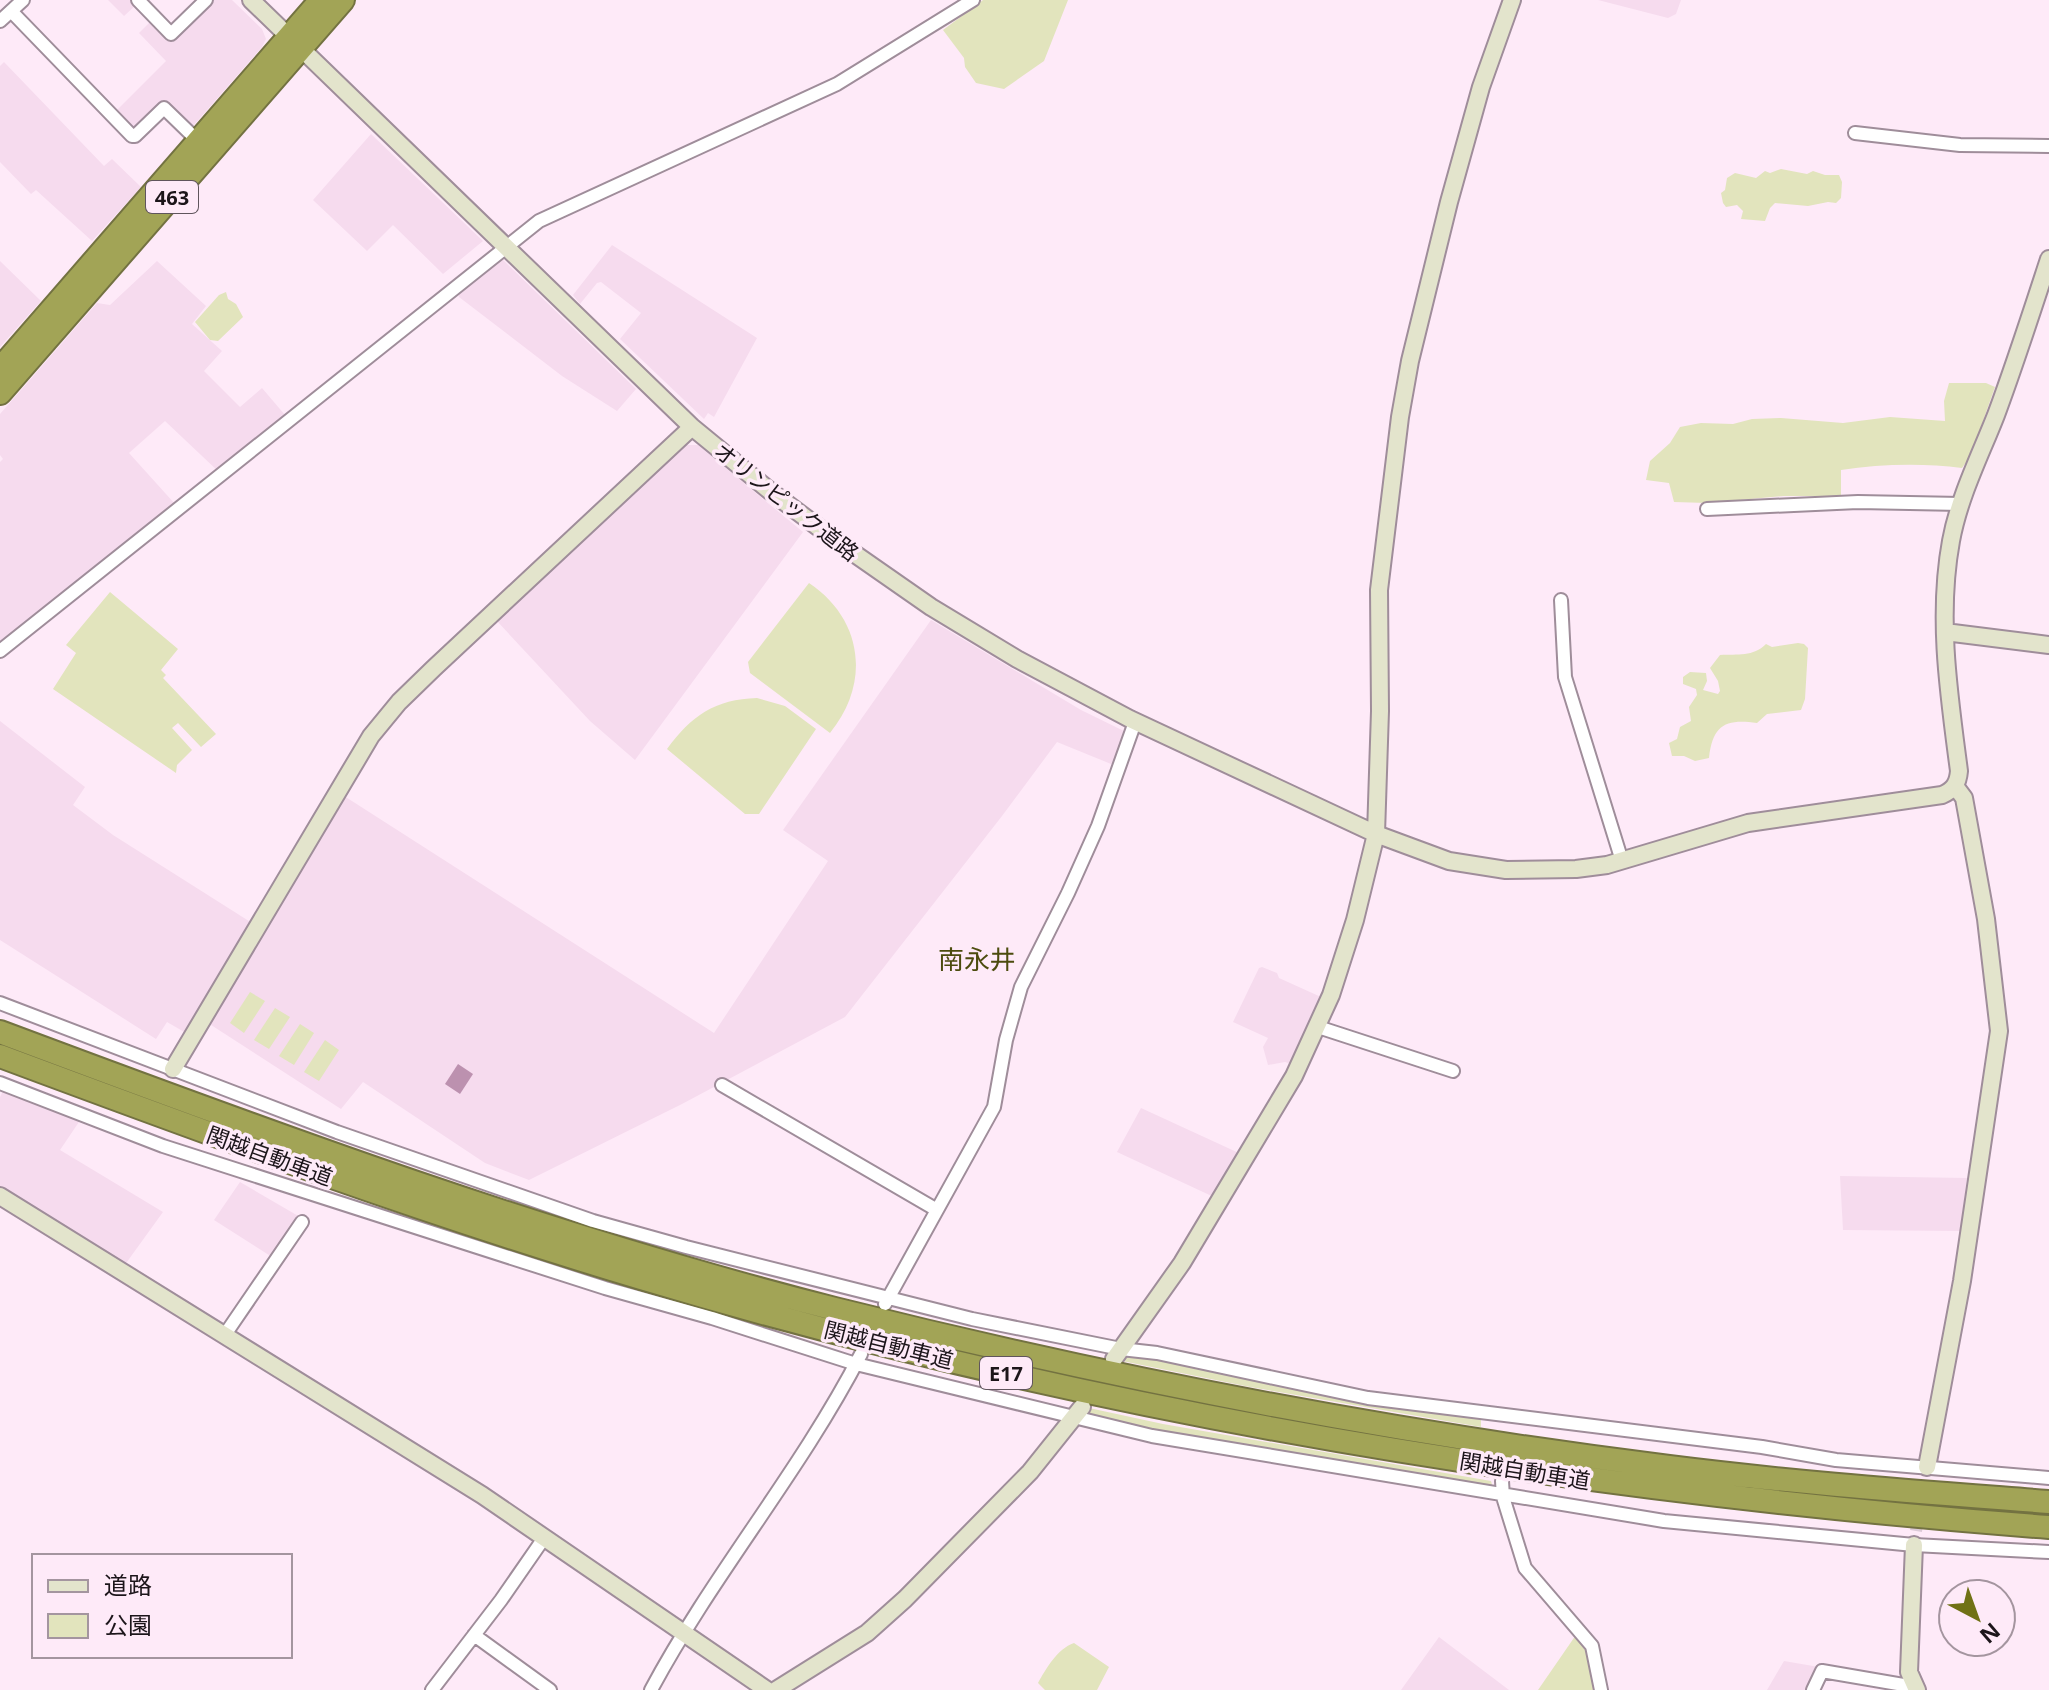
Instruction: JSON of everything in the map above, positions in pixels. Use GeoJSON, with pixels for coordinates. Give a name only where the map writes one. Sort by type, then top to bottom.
{"type":"FeatureCollection","features":[{"type":"Feature","properties":{"kind":"highway","name":"463"},"geometry":{"type":"LineString","coordinates":[[0,393],[295,43],[321,0]]}},
{"type":"Feature","properties":{"kind":"highway","name":"463"},"geometry":{"type":"LineString","coordinates":[[0,369],[198,141],[295,43],[343,0]]}},
{"type":"Feature","properties":{"kind":"highway","name":"関越自動車道"},"geometry":{"type":"LineString","coordinates":[[0,1032],[279,1135],[563,1231],[779,1294],[970,1341],[1228,1396],[1565,1454],[1843,1486],[2049,1502]]}},
{"type":"Feature","properties":{"kind":"highway","name":"関越自動車道"},"geometry":{"type":"LineString","coordinates":[[0,1056],[342,1182],[478,1227],[645,1279],[976,1366],[1206,1416],[1579,1479],[1814,1507],[2049,1527]]}},
{"type":"Feature","properties":{"kind":"street"},"geometry":{"type":"LineString","coordinates":[[0,21],[23,0]]}},
{"type":"Feature","properties":{"kind":"street"},"geometry":{"type":"LineString","coordinates":[[138,0],[171,34],[206,0]]}},
{"type":"Feature","properties":{"kind":"street","name":"オリンピック道路"},"geometry":{"type":"LineString","coordinates":[[251,0],[692,427],[830,536],[931,607],[1017,659],[1135,722],[1376,834],[1449,861],[1478,868],[1576,869],[1622,861],[1723,829],[1942,795],[1955,786]]}},
{"type":"Feature","properties":{"kind":"street"},"geometry":{"type":"LineString","coordinates":[[0,651],[539,221],[837,84],[973,0]]}},
{"type":"Feature","properties":{"kind":"street"},"geometry":{"type":"LineString","coordinates":[[1118,1354],[1182,1263],[1294,1076],[1318,1027],[1343,961],[1376,834],[1380,711],[1379,590],[1400,417],[1410,361],[1449,202],[1481,87],[1512,0]]}},
{"type":"Feature","properties":{"kind":"street"},"geometry":{"type":"LineString","coordinates":[[11,11],[132,136],[165,108],[198,141]]}},
{"type":"Feature","properties":{"kind":"street"},"geometry":{"type":"LineString","coordinates":[[1855,133],[1960,145],[2049,146]]}},
{"type":"Feature","properties":{"kind":"street"},"geometry":{"type":"LineString","coordinates":[[1926,1473],[1962,1281],[1999,1031],[1986,919],[1964,798],[1955,786],[1959,771],[1945,632],[1951,541],[1961,504],[1997,411],[2049,259]]}},
{"type":"Feature","properties":{"kind":"street"},"geometry":{"type":"LineString","coordinates":[[173,1069],[371,736],[399,702],[434,668],[692,427]]}},
{"type":"Feature","properties":{"kind":"street"},"geometry":{"type":"LineString","coordinates":[[1707,509],[1858,502],[1961,504]]}},
{"type":"Feature","properties":{"kind":"street"},"geometry":{"type":"LineString","coordinates":[[1561,600],[1565,677],[1622,861]]}},
{"type":"Feature","properties":{"kind":"street"},"geometry":{"type":"LineString","coordinates":[[1945,632],[2049,645]]}},
{"type":"Feature","properties":{"kind":"street"},"geometry":{"type":"LineString","coordinates":[[887,1300],[994,1107],[1006,1040],[1021,987],[1098,826],[1135,722]]}},
{"type":"Feature","properties":{"kind":"street"},"geometry":{"type":"LineString","coordinates":[[0,1003],[337,1132],[593,1221],[887,1300],[1118,1354],[1157,1353],[1368,1398],[1762,1447],[1926,1473],[2049,1478]]}},
{"type":"Feature","properties":{"kind":"street"},"geometry":{"type":"LineString","coordinates":[[1318,1027],[1453,1071]]}},
{"type":"Feature","properties":{"kind":"street"},"geometry":{"type":"LineString","coordinates":[[0,1083],[163,1146],[605,1288],[859,1359],[1079,1412],[1152,1436],[1503,1497],[1664,1521],[1915,1538],[2049,1552]]}},
{"type":"Feature","properties":{"kind":"street"},"geometry":{"type":"LineString","coordinates":[[722,1085],[937,1210]]}},
{"type":"Feature","properties":{"kind":"street"},"geometry":{"type":"LineString","coordinates":[[0,1196],[482,1495],[767,1690]]}},
{"type":"Feature","properties":{"kind":"street"},"geometry":{"type":"LineString","coordinates":[[224,1336],[302,1222]]}},
{"type":"Feature","properties":{"kind":"street"},"geometry":{"type":"LineString","coordinates":[[651,1690],[681,1633],[782,1486],[859,1359]]}},
{"type":"Feature","properties":{"kind":"street"},"geometry":{"type":"LineString","coordinates":[[776,1690],[867,1633],[905,1599],[1030,1472],[1079,1412]]}},
{"type":"Feature","properties":{"kind":"street"},"geometry":{"type":"LineString","coordinates":[[1487,1427],[1488,1412]]}},
{"type":"Feature","properties":{"kind":"street"},"geometry":{"type":"LineString","coordinates":[[1502,1481],[1503,1497],[1525,1568],[1592,1646],[1601,1690]]}},
{"type":"Feature","properties":{"kind":"street"},"geometry":{"type":"LineString","coordinates":[[432,1690],[544,1538]]}},
{"type":"Feature","properties":{"kind":"street"},"geometry":{"type":"LineString","coordinates":[[1915,1538],[1909,1672],[1916,1689]]}},
{"type":"Feature","properties":{"kind":"street"},"geometry":{"type":"LineString","coordinates":[[474,1635],[550,1690]]}},
{"type":"Feature","properties":{"kind":"street"},"geometry":{"type":"LineString","coordinates":[[1813,1690],[1822,1671],[1916,1689]]}},
{"type":"Feature","properties":{"kind":"shaded area"},"geometry":{"type":"Polygon","coordinates":[[[108,0],[133,0],[137,4],[124,16],[108,0]]]}},
{"type":"Feature","properties":{"kind":"shaded area"},"geometry":{"type":"Polygon","coordinates":[[[210,0],[232,0],[262,29],[266,39],[262,47],[194,125],[187,125],[166,103],[134,130],[130,130],[114,113],[166,61],[139,33],[153,19],[172,39],[210,0]]]}},
{"type":"Feature","properties":{"kind":"shaded area"},"geometry":{"type":"Polygon","coordinates":[[[1598,0],[1681,0],[1676,14],[1668,18],[1598,0]]]}},
{"type":"Feature","properties":{"kind":"shaded area"},"geometry":{"type":"Polygon","coordinates":[[[4,62],[104,166],[112,159],[141,187],[92,241],[36,190],[31,194],[0,162],[0,66],[4,62]]]}},
{"type":"Feature","properties":{"kind":"shaded area"},"geometry":{"type":"Polygon","coordinates":[[[371,134],[483,241],[443,274],[393,225],[367,251],[313,200],[371,134]]]}},
{"type":"Feature","properties":{"kind":"shaded area"},"geometry":{"type":"Polygon","coordinates":[[[612,245],[757,338],[714,417],[708,413],[704,419],[620,339],[641,313],[601,282],[580,304],[573,295],[612,245]]]}},
{"type":"Feature","properties":{"kind":"shaded area"},"geometry":{"type":"Polygon","coordinates":[[[502,259],[636,389],[617,411],[562,376],[459,297],[458,293],[502,259]]]}},
{"type":"Feature","properties":{"kind":"shaded area"},"geometry":{"type":"Polygon","coordinates":[[[0,261],[41,301],[0,347],[0,261]]]}},
{"type":"Feature","properties":{"kind":"shaded area"},"geometry":{"type":"Polygon","coordinates":[[[157,261],[206,306],[192,324],[222,351],[204,371],[240,407],[262,388],[285,415],[284,420],[220,473],[165,421],[129,453],[175,504],[0,646],[0,462],[3,459],[0,455],[0,414],[97,303],[110,305],[157,261]]]}},
{"type":"Feature","properties":{"kind":"shaded area"},"geometry":{"type":"Polygon","coordinates":[[[682,445],[698,445],[803,532],[635,760],[590,721],[496,620],[682,445]]]}},
{"type":"Feature","properties":{"kind":"shaded area"},"geometry":{"type":"Polygon","coordinates":[[[931,620],[1081,710],[1126,732],[1116,766],[1057,742],[845,1017],[682,1104],[529,1180],[485,1163],[363,1082],[341,1109],[208,1023],[341,794],[714,1033],[828,861],[783,830],[931,620]]]}},
{"type":"Feature","properties":{"kind":"shaded area"},"geometry":{"type":"Polygon","coordinates":[[[0,721],[85,787],[73,805],[113,835],[252,923],[186,1033],[167,1022],[156,1039],[0,940],[0,721]]]}},
{"type":"Feature","properties":{"kind":"shaded area"},"geometry":{"type":"Polygon","coordinates":[[[1262,967],[1321,997],[1291,1064],[1268,1065],[1263,1047],[1268,1038],[1233,1022],[1262,967]]]}},
{"type":"Feature","properties":{"kind":"shaded area"},"geometry":{"type":"Polygon","coordinates":[[[458,1064],[473,1074],[460,1094],[445,1084],[458,1064]]]}},
{"type":"Feature","properties":{"kind":"shaded area"},"geometry":{"type":"Polygon","coordinates":[[[3,1091],[81,1119],[60,1150],[163,1212],[124,1266],[0,1188],[0,1097],[3,1091]]]}},
{"type":"Feature","properties":{"kind":"shaded area"},"geometry":{"type":"Polygon","coordinates":[[[1141,1108],[1241,1154],[1216,1198],[1117,1152],[1141,1108]]]}},
{"type":"Feature","properties":{"kind":"shaded area"},"geometry":{"type":"Polygon","coordinates":[[[1840,1176],[1967,1178],[1960,1231],[1843,1230],[1840,1176]]]}},
{"type":"Feature","properties":{"kind":"shaded area"},"geometry":{"type":"Polygon","coordinates":[[[240,1182],[300,1217],[272,1257],[214,1220],[240,1182]]]}},
{"type":"Feature","properties":{"kind":"shaded area"},"geometry":{"type":"Polygon","coordinates":[[[1439,1637],[1509,1690],[1401,1690],[1439,1637]]]}},
{"type":"Feature","properties":{"kind":"shaded area"},"geometry":{"type":"Polygon","coordinates":[[[1784,1661],[1819,1667],[1807,1690],[1767,1690],[1784,1661]]]}},
{"type":"Feature","properties":{"kind":"green space"},"geometry":{"type":"Polygon","coordinates":[[[983,0],[1068,0],[1044,61],[1004,89],[976,83],[965,67],[964,58],[943,30],[983,0]]]}},
{"type":"Feature","properties":{"kind":"green space"},"geometry":{"type":"Polygon","coordinates":[[[1781,169],[1839,175],[1841,198],[1836,203],[1808,206],[1775,203],[1765,221],[1741,219],[1743,211],[1737,205],[1726,207],[1723,203],[1721,193],[1725,190],[1727,178],[1735,173],[1756,178],[1765,171],[1770,173],[1781,169]]]}},
{"type":"Feature","properties":{"kind":"green space"},"geometry":{"type":"Polygon","coordinates":[[[226,292],[243,317],[218,341],[210,340],[195,322],[219,295],[226,292]]]}},
{"type":"Feature","properties":{"kind":"green space"},"geometry":{"type":"Polygon","coordinates":[[[1949,383],[1986,383],[1995,387],[1971,455],[1962,468],[1902,465],[1841,470],[1841,496],[1784,496],[1707,503],[1674,502],[1669,483],[1646,480],[1650,461],[1670,443],[1680,427],[1781,418],[1843,423],[1890,417],[1945,421],[1944,401],[1949,383]]]}},
{"type":"Feature","properties":{"kind":"green space"},"geometry":{"type":"Polygon","coordinates":[[[809,583],[841,615],[855,653],[856,673],[852,694],[830,733],[750,673],[748,662],[809,583]]]}},
{"type":"Feature","properties":{"kind":"green space"},"geometry":{"type":"Polygon","coordinates":[[[110,592],[178,649],[161,670],[166,675],[163,678],[216,734],[201,747],[178,723],[172,728],[192,750],[177,765],[176,773],[53,689],[76,653],[66,645],[110,592]]]}},
{"type":"Feature","properties":{"kind":"green space"},"geometry":{"type":"Polygon","coordinates":[[[1798,643],[1808,648],[1805,699],[1801,710],[1767,714],[1757,723],[1737,722],[1723,726],[1714,738],[1709,758],[1695,761],[1684,756],[1672,756],[1669,743],[1677,739],[1680,727],[1691,721],[1689,707],[1697,695],[1696,689],[1683,684],[1683,677],[1690,672],[1706,673],[1703,690],[1718,694],[1718,681],[1710,668],[1720,655],[1750,653],[1766,644],[1772,647],[1798,643]]]}},
{"type":"Feature","properties":{"kind":"green space"},"geometry":{"type":"Polygon","coordinates":[[[757,698],[785,706],[816,729],[759,814],[745,814],[667,749],[685,727],[705,712],[729,702],[757,698]]]}},
{"type":"Feature","properties":{"kind":"green space"},"geometry":{"type":"Polygon","coordinates":[[[250,992],[265,1001],[244,1033],[230,1023],[250,992]]]}},
{"type":"Feature","properties":{"kind":"green space"},"geometry":{"type":"Polygon","coordinates":[[[275,1008],[290,1017],[269,1049],[254,1040],[275,1008]]]}},
{"type":"Feature","properties":{"kind":"green space"},"geometry":{"type":"Polygon","coordinates":[[[300,1024],[314,1033],[294,1065],[279,1056],[300,1024]]]}},
{"type":"Feature","properties":{"kind":"green space"},"geometry":{"type":"Polygon","coordinates":[[[325,1040],[339,1050],[319,1081],[304,1072],[325,1040]]]}},
{"type":"Feature","properties":{"kind":"green space"},"geometry":{"type":"Polygon","coordinates":[[[1138,1354],[1477,1416],[1481,1427],[1250,1387],[1122,1361],[1128,1355],[1138,1354]]]}},
{"type":"Feature","properties":{"kind":"green space"},"geometry":{"type":"Polygon","coordinates":[[[1089,1408],[1163,1424],[1491,1481],[1494,1492],[1255,1450],[1088,1416],[1089,1408]]]}},
{"type":"Feature","properties":{"kind":"green space"},"geometry":{"type":"Polygon","coordinates":[[[1578,1632],[1589,1650],[1595,1690],[1538,1690],[1578,1632]]]}},
{"type":"Feature","properties":{"kind":"green space"},"geometry":{"type":"Polygon","coordinates":[[[1074,1643],[1109,1667],[1097,1690],[1045,1690],[1038,1683],[1057,1655],[1074,1643]]]}},
{"type":"Feature","properties":{"kind":"tunnel"},"geometry":{"type":"LineString","coordinates":[[1916,1531],[1924,1479]]}},
{"type":"Feature","properties":{"kind":"district","name":"南永井"},"geometry":{"type":"Point","coordinates":[977,959]}}]}
